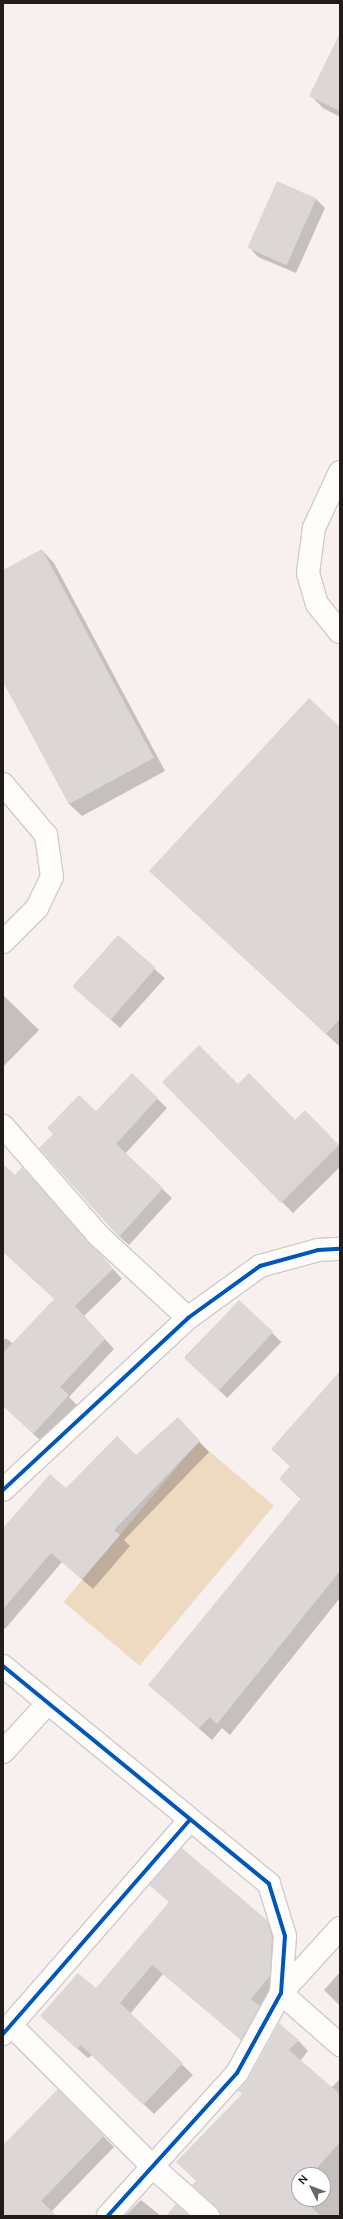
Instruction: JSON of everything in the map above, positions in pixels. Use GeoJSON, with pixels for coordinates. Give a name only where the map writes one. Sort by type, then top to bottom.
{"type":"FeatureCollection","features":[{"type":"Feature","properties":{"kind":"street"},"geometry":{"type":"LineString","coordinates":[[340,472],[314,528],[308,573],[317,604],[340,632]]}},
{"type":"Feature","properties":{"kind":"street"},"geometry":{"type":"LineString","coordinates":[[3,784],[46,835],[52,877],[37,908],[3,942]]}},
{"type":"Feature","properties":{"kind":"street"},"geometry":{"type":"LineString","coordinates":[[3,1126],[98,1235],[188,1318]]}},
{"type":"Feature","properties":{"kind":"street"},"geometry":{"type":"LineString","coordinates":[[3,1490],[188,1318],[260,1266],[318,1250],[340,1249]]}},
{"type":"Feature","properties":{"kind":"street"},"geometry":{"type":"LineString","coordinates":[[3,1666],[47,1704],[269,1884],[286,1936],[281,1993]]}},
{"type":"Feature","properties":{"kind":"street"},"geometry":{"type":"LineString","coordinates":[[3,1752],[47,1704]]}},
{"type":"Feature","properties":{"kind":"street"},"geometry":{"type":"LineString","coordinates":[[190,1820],[7,2029],[152,2167],[208,2216]]}},
{"type":"Feature","properties":{"kind":"street"},"geometry":{"type":"LineString","coordinates":[[108,2216],[237,2073],[281,1993],[340,1928]]}},
{"type":"Feature","properties":{"kind":"street"},"geometry":{"type":"LineString","coordinates":[[281,1993],[340,2045]]}},
{"type":"Feature","properties":{"kind":"shaded area"},"geometry":{"type":"Polygon","coordinates":[[[198,1442],[274,1506],[139,1666],[64,1602],[198,1442]]]}},
{"type":"Feature","properties":{"kind":"building"},"geometry":{"type":"Polygon","coordinates":[[[340,33],[340,111],[309,96],[340,33]]]}},
{"type":"Feature","properties":{"kind":"building"},"geometry":{"type":"Polygon","coordinates":[[[277,181],[316,198],[287,265],[247,248],[277,181]]]}},
{"type":"Feature","properties":{"kind":"building"},"geometry":{"type":"Polygon","coordinates":[[[42,549],[154,758],[69,804],[3,682],[3,570],[42,549]]]}},
{"type":"Feature","properties":{"kind":"building"},"geometry":{"type":"Polygon","coordinates":[[[309,698],[340,727],[340,1019],[326,1034],[149,871],[309,698]]]}},
{"type":"Feature","properties":{"kind":"building"},"geometry":{"type":"Polygon","coordinates":[[[118,935],[156,968],[110,1020],[73,987],[118,935]]]}},
{"type":"Feature","properties":{"kind":"building"},"geometry":{"type":"Polygon","coordinates":[[[199,1045],[238,1084],[249,1073],[295,1120],[305,1110],[339,1145],[281,1203],[162,1082],[199,1045]]]}},
{"type":"Feature","properties":{"kind":"building"},"geometry":{"type":"Polygon","coordinates":[[[132,1073],[158,1098],[116,1144],[163,1188],[119,1237],[39,1148],[53,1134],[47,1128],[79,1095],[96,1111],[132,1073]]]}},
{"type":"Feature","properties":{"kind":"building"},"geometry":{"type":"Polygon","coordinates":[[[3,1164],[15,1175],[22,1167],[113,1269],[75,1306],[105,1339],[60,1387],[69,1395],[33,1434],[3,1406],[3,1353],[54,1299],[3,1252],[3,1164]]]}},
{"type":"Feature","properties":{"kind":"building"},"geometry":{"type":"Polygon","coordinates":[[[239,1300],[273,1332],[219,1391],[184,1359],[239,1300]]]}},
{"type":"Feature","properties":{"kind":"building"},"geometry":{"type":"Polygon","coordinates":[[[340,1371],[340,1571],[217,1724],[210,1717],[199,1728],[148,1685],[301,1498],[279,1479],[290,1466],[271,1449],[340,1371]]]}},
{"type":"Feature","properties":{"kind":"building"},"geometry":{"type":"Polygon","coordinates":[[[178,1417],[200,1441],[114,1530],[120,1535],[82,1579],[51,1553],[3,1609],[3,1528],[50,1474],[66,1488],[117,1436],[136,1455],[178,1417]]]}},
{"type":"Feature","properties":{"kind":"building"},"geometry":{"type":"Polygon","coordinates":[[[182,1848],[267,1920],[272,1937],[270,1976],[251,1999],[260,2006],[241,2040],[152,1965],[120,2003],[183,2063],[143,2105],[81,2045],[77,2049],[40,2016],[78,1973],[96,1988],[169,1902],[149,1885],[182,1848]]]}},
{"type":"Feature","properties":{"kind":"building"},"geometry":{"type":"Polygon","coordinates":[[[279,2023],[299,2040],[289,2050],[340,2094],[340,2142],[318,2167],[291,2167],[291,2207],[311,2207],[321,2216],[220,2216],[216,2207],[192,2185],[196,2181],[176,2162],[242,2094],[238,2090],[248,2079],[279,2023]]]}},
{"type":"Feature","properties":{"kind":"building"},"geometry":{"type":"Polygon","coordinates":[[[58,2089],[104,2136],[41,2201],[57,2216],[3,2216],[3,2145],[58,2089]]]}},
{"type":"Feature","properties":{"kind":"building"},"geometry":{"type":"Polygon","coordinates":[[[176,2204],[189,2216],[166,2216],[176,2204]]]}},
{"type":"Feature","properties":{"kind":"cycle path"},"geometry":{"type":"LineString","coordinates":[[3,1490],[188,1318],[260,1266],[318,1250],[340,1249]]}},
{"type":"Feature","properties":{"kind":"cycle path"},"geometry":{"type":"LineString","coordinates":[[3,1666],[269,1884],[285,1936],[281,1993],[237,2073],[108,2216]]}},
{"type":"Feature","properties":{"kind":"cycle path"},"geometry":{"type":"LineString","coordinates":[[3,2034],[190,1820]]}}]}
